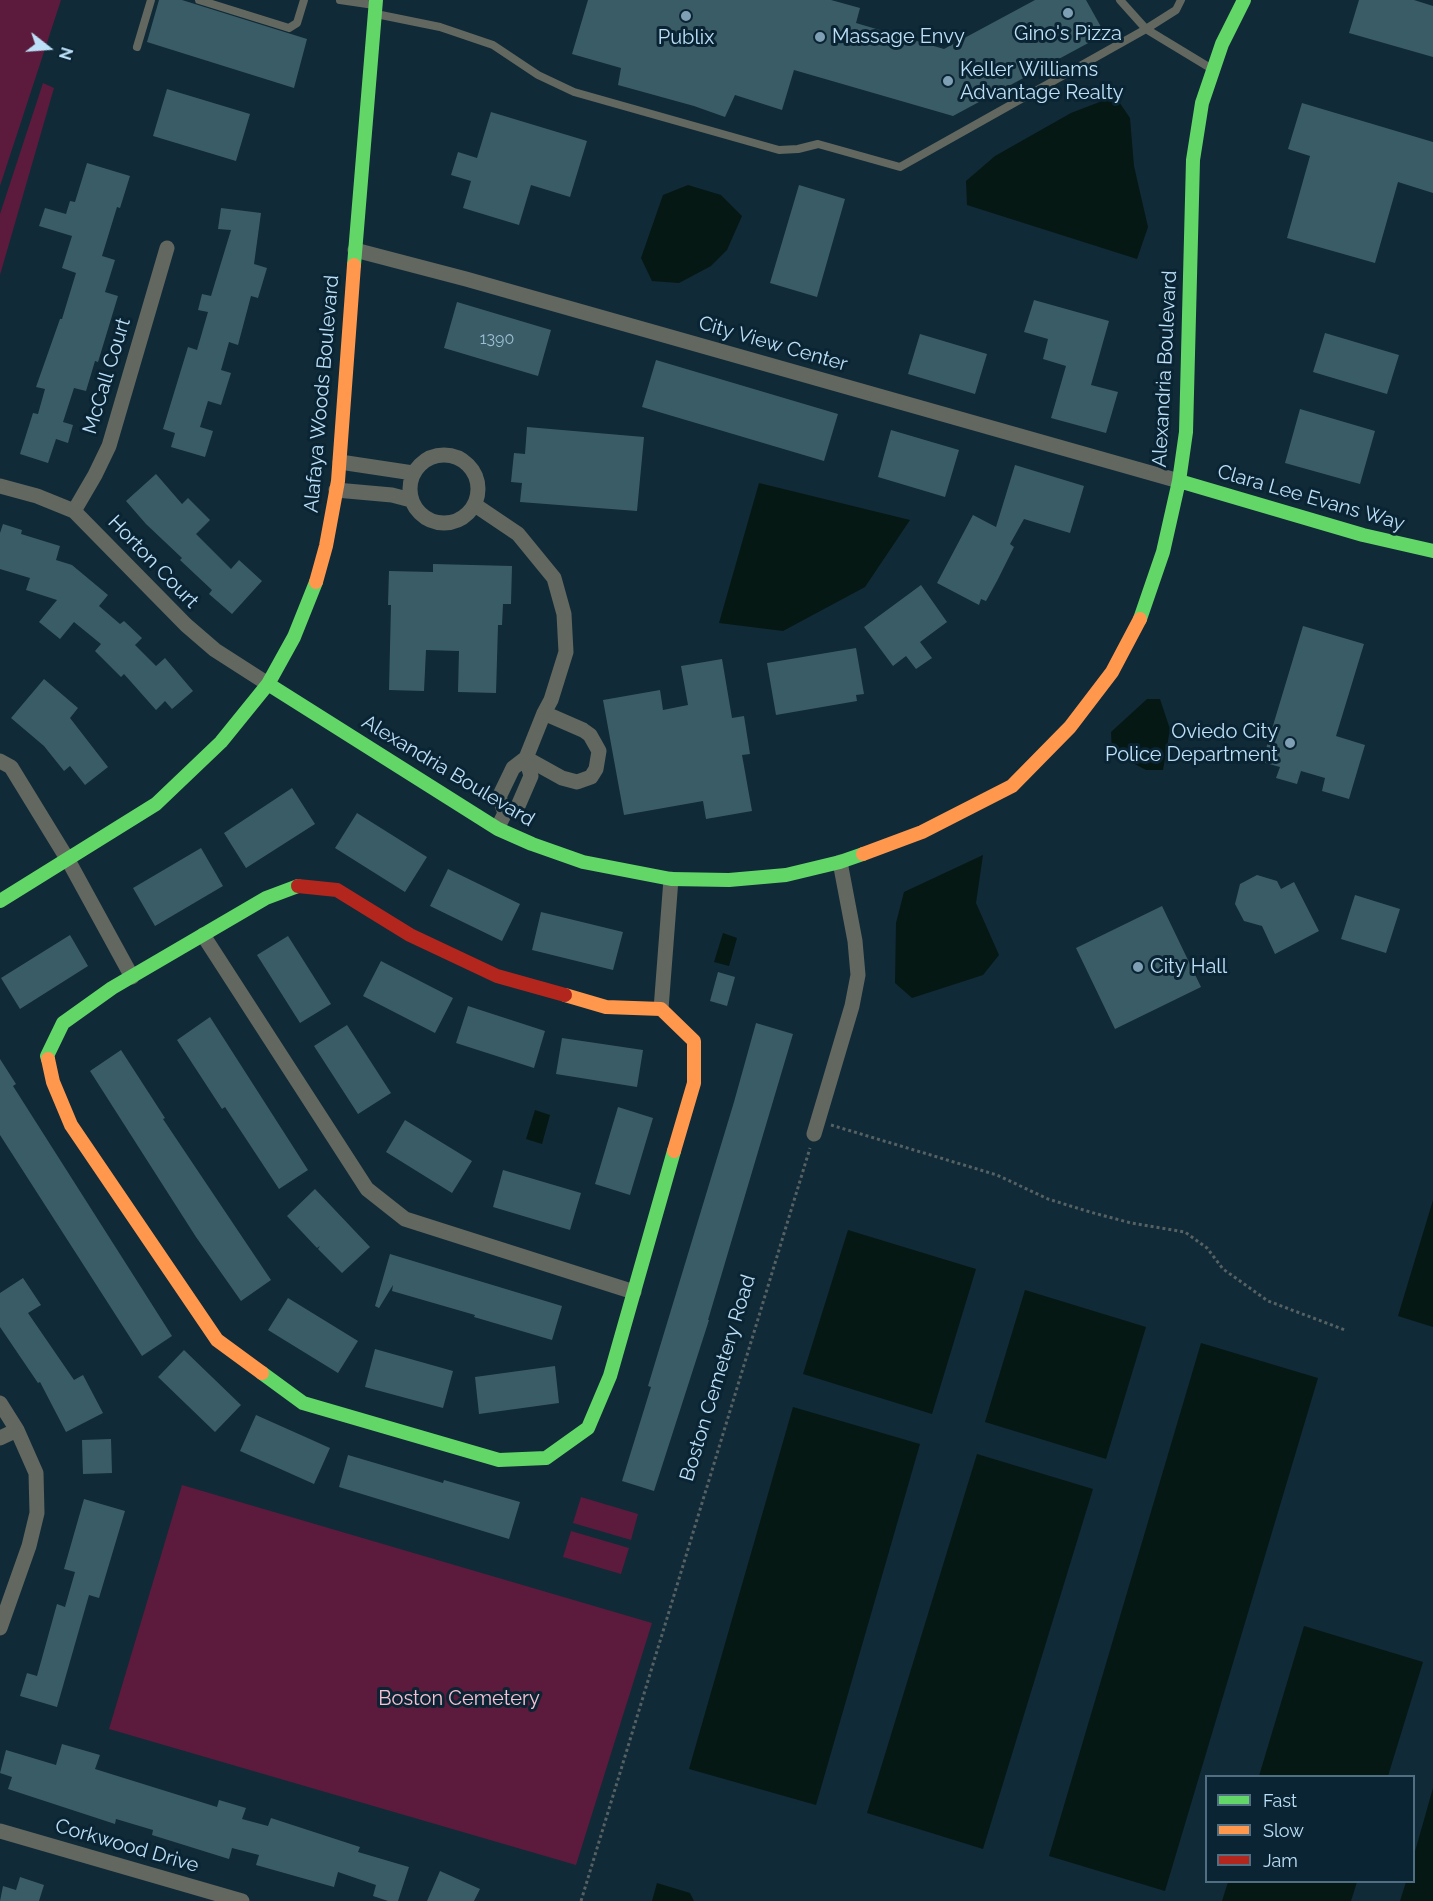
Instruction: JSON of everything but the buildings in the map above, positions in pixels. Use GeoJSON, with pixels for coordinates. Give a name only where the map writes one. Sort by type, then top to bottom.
{"type":"FeatureCollection","features":[{"type":"Feature","properties":{"kind":"street","name":"Alexandria Boulevard"},"geometry":{"type":"LineString","coordinates":[[268,684],[498,829],[583,862],[671,879],[729,880],[786,875],[840,862],[922,832],[1012,786],[1070,727],[1112,672],[1138,625],[1162,552],[1179,481],[1186,432],[1192,160],[1202,103],[1222,44],[1244,0]]}},
{"type":"Feature","properties":{"kind":"street","name":"Alafaya Woods Boulevard"},"geometry":{"type":"LineString","coordinates":[[0,900],[156,804],[181,782],[221,742],[268,684],[294,638],[317,579],[326,546],[340,462],[360,174],[376,6]]}},
{"type":"Feature","properties":{"kind":"street","name":"McCall Court"},"geometry":{"type":"LineString","coordinates":[[74,511],[109,446],[167,248]]}},
{"type":"Feature","properties":{"kind":"street","name":"City View Center"},"geometry":{"type":"LineString","coordinates":[[355,250],[477,282],[1179,481]]}},
{"type":"Feature","properties":{"kind":"street"},"geometry":{"type":"LineString","coordinates":[[447,454],[460,458],[470,466],[477,478],[478,492],[475,505],[466,516],[454,522],[441,524],[428,520],[417,512],[411,500],[409,486],[413,473],[422,462],[433,456],[447,454]]}},
{"type":"Feature","properties":{"kind":"street"},"geometry":{"type":"LineString","coordinates":[[340,462],[413,473]]}},
{"type":"Feature","properties":{"kind":"street","name":"Clara Lee Evans Way"},"geometry":{"type":"LineString","coordinates":[[1179,481],[1363,535],[1433,551]]}},
{"type":"Feature","properties":{"kind":"street","name":"Horton Court"},"geometry":{"type":"LineString","coordinates":[[0,486],[37,496],[74,511],[186,625],[215,650],[268,684]]}},
{"type":"Feature","properties":{"kind":"street"},"geometry":{"type":"LineString","coordinates":[[336,490],[392,495],[411,500]]}},
{"type":"Feature","properties":{"kind":"street"},"geometry":{"type":"LineString","coordinates":[[475,505],[518,534],[554,578],[564,614],[566,652],[551,700],[526,758],[531,776],[518,806],[505,813],[498,829]]}},
{"type":"Feature","properties":{"kind":"street"},"geometry":{"type":"LineString","coordinates":[[526,758],[562,778],[577,782],[591,777],[596,769],[599,751],[590,735],[544,713]]}},
{"type":"Feature","properties":{"kind":"street"},"geometry":{"type":"LineString","coordinates":[[0,761],[11,767],[68,860],[132,976]]}},
{"type":"Feature","properties":{"kind":"street"},"geometry":{"type":"LineString","coordinates":[[816,1128],[852,1006],[858,975],[855,941],[840,862]]}},
{"type":"Feature","properties":{"kind":"street"},"geometry":{"type":"LineString","coordinates":[[661,1009],[671,879]]}},
{"type":"Feature","properties":{"kind":"street"},"geometry":{"type":"LineString","coordinates":[[298,886],[337,890],[410,935],[496,976],[606,1007],[661,1009],[694,1041],[694,1083],[610,1376],[588,1428],[546,1458],[499,1461],[303,1403],[217,1340],[71,1125],[53,1082],[46,1056],[63,1023],[132,976],[202,935],[266,898],[298,886]]}},
{"type":"Feature","properties":{"kind":"street"},"geometry":{"type":"LineString","coordinates":[[202,935],[368,1189],[405,1219],[634,1292]]}},
{"type":"Feature","properties":{"kind":"street"},"geometry":{"type":"LineString","coordinates":[[0,1403],[17,1430],[36,1473],[37,1513],[29,1546],[0,1629]]}},
{"type":"Feature","properties":{"kind":"street"},"geometry":{"type":"LineString","coordinates":[[0,1438],[17,1430]]}},
{"type":"Feature","properties":{"kind":"street","name":"Corkwood Drive"},"geometry":{"type":"LineString","coordinates":[[0,1831],[242,1901]]}},
{"type":"Feature","properties":{"kind":"lane"},"geometry":{"type":"LineString","coordinates":[[137,47],[151,0]]}},
{"type":"Feature","properties":{"kind":"lane"},"geometry":{"type":"LineString","coordinates":[[199,0],[289,28],[297,23],[303,0]]}},
{"type":"Feature","properties":{"kind":"lane"},"geometry":{"type":"LineString","coordinates":[[340,0],[376,6],[493,45],[538,75],[574,92],[779,150],[798,149],[818,144],[900,167],[1146,29],[1176,10],[1181,0]]}},
{"type":"Feature","properties":{"kind":"lane"},"geometry":{"type":"LineString","coordinates":[[1120,0],[1146,29],[1213,70]]}},
{"type":"Feature","properties":{"kind":"path"},"geometry":{"type":"LineString","coordinates":[[816,1128],[997,1175],[1048,1199],[1090,1212],[1131,1223],[1185,1232],[1207,1248],[1224,1269],[1268,1300],[1345,1330]]}},
{"type":"Feature","properties":{"kind":"path","name":"Boston Cemetery Road"},"geometry":{"type":"LineString","coordinates":[[581,1901],[816,1128]]}},
{"type":"Feature","properties":{"kind":"green space"},"geometry":{"type":"Polygon","coordinates":[[[0,0],[61,0],[0,186],[0,0]]]}},
{"type":"Feature","properties":{"kind":"green space"},"geometry":{"type":"Polygon","coordinates":[[[43,83],[54,88],[0,275],[0,214],[43,83]]]}},
{"type":"Feature","properties":{"kind":"green space","name":"Boston Cemetery"},"geometry":{"type":"Polygon","coordinates":[[[182,1485],[652,1623],[576,1865],[109,1729],[182,1485]]]}},
{"type":"Feature","properties":{"kind":"green space"},"geometry":{"type":"Polygon","coordinates":[[[581,1497],[638,1514],[631,1540],[573,1523],[581,1497]]]}},
{"type":"Feature","properties":{"kind":"green space"},"geometry":{"type":"Polygon","coordinates":[[[571,1531],[629,1548],[621,1574],[563,1557],[571,1531]]]}},
{"type":"Feature","properties":{"kind":"shaded area"},"geometry":{"type":"Polygon","coordinates":[[[1115,96],[1130,118],[1134,166],[1148,227],[1137,259],[967,205],[966,181],[995,156],[1071,113],[1115,96]]]}},
{"type":"Feature","properties":{"kind":"shaded area"},"geometry":{"type":"Polygon","coordinates":[[[688,185],[721,195],[742,216],[727,250],[711,266],[679,283],[652,281],[641,258],[663,195],[688,185]]]}},
{"type":"Feature","properties":{"kind":"shaded area"},"geometry":{"type":"Polygon","coordinates":[[[759,483],[910,520],[865,587],[783,631],[719,623],[759,483]]]}},
{"type":"Feature","properties":{"kind":"shaded area"},"geometry":{"type":"Polygon","coordinates":[[[1147,699],[1160,699],[1170,729],[1163,770],[1146,770],[1112,752],[1111,732],[1147,699]]]}},
{"type":"Feature","properties":{"kind":"shaded area"},"geometry":{"type":"Polygon","coordinates":[[[983,855],[976,903],[999,955],[983,975],[912,998],[895,983],[896,923],[904,892],[983,855]]]}},
{"type":"Feature","properties":{"kind":"shaded area"},"geometry":{"type":"Polygon","coordinates":[[[723,933],[737,938],[729,966],[714,962],[723,933]]]}},
{"type":"Feature","properties":{"kind":"shaded area"},"geometry":{"type":"Polygon","coordinates":[[[535,1110],[550,1115],[542,1144],[526,1139],[535,1110]]]}},
{"type":"Feature","properties":{"kind":"shaded area"},"geometry":{"type":"Polygon","coordinates":[[[1433,1200],[1433,1327],[1398,1316],[1433,1200]]]}},
{"type":"Feature","properties":{"kind":"shaded area"},"geometry":{"type":"Polygon","coordinates":[[[848,1230],[976,1269],[932,1414],[803,1374],[848,1230]]]}},
{"type":"Feature","properties":{"kind":"shaded area"},"geometry":{"type":"Polygon","coordinates":[[[1025,1290],[1146,1327],[1106,1459],[985,1422],[1025,1290]]]}},
{"type":"Feature","properties":{"kind":"shaded area"},"geometry":{"type":"Polygon","coordinates":[[[1201,1343],[1318,1378],[1165,1891],[1049,1856],[1201,1343]]]}},
{"type":"Feature","properties":{"kind":"shaded area"},"geometry":{"type":"Polygon","coordinates":[[[793,1407],[920,1444],[816,1805],[689,1769],[793,1407]]]}},
{"type":"Feature","properties":{"kind":"shaded area"},"geometry":{"type":"Polygon","coordinates":[[[977,1454],[1093,1489],[983,1849],[867,1813],[977,1454]]]}},
{"type":"Feature","properties":{"kind":"shaded area"},"geometry":{"type":"Polygon","coordinates":[[[1304,1626],[1423,1662],[1388,1775],[1259,1775],[1304,1626]]]}},
{"type":"Feature","properties":{"kind":"shaded area"},"geometry":{"type":"Polygon","coordinates":[[[1433,1788],[1433,1901],[1400,1901],[1406,1883],[1415,1883],[1415,1851],[1433,1788]]]}},
{"type":"Feature","properties":{"kind":"shaded area"},"geometry":{"type":"Polygon","coordinates":[[[657,1883],[690,1893],[694,1901],[652,1901],[657,1883]]]}},
{"type":"Feature","properties":{"kind":"shaded area"},"geometry":{"type":"Polygon","coordinates":[[[1228,1883],[1357,1883],[1351,1901],[1222,1901],[1228,1883]]]}},
{"type":"Feature","properties":{"kind":"traffic: fast"},"geometry":{"type":"LineString","coordinates":[[354,265],[376,0]]}},
{"type":"Feature","properties":{"kind":"traffic: fast"},"geometry":{"type":"LineString","coordinates":[[1140,619],[1163,552],[1179,481],[1186,432],[1193,160],[1202,103],[1222,44],[1244,0]]}},
{"type":"Feature","properties":{"kind":"traffic: fast"},"geometry":{"type":"LineString","coordinates":[[1179,481],[1363,535],[1433,551]]}},
{"type":"Feature","properties":{"kind":"traffic: fast"},"geometry":{"type":"LineString","coordinates":[[0,901],[156,804],[221,742],[268,684],[294,637],[316,582]]}},
{"type":"Feature","properties":{"kind":"traffic: fast"},"geometry":{"type":"LineString","coordinates":[[268,684],[498,829],[583,862],[671,879],[729,880],[786,875],[863,854]]}},
{"type":"Feature","properties":{"kind":"traffic: fast"},"geometry":{"type":"LineString","coordinates":[[48,1059],[47,1056],[63,1023],[112,988],[266,898],[298,886]]}},
{"type":"Feature","properties":{"kind":"traffic: fast"},"geometry":{"type":"LineString","coordinates":[[262,1373],[303,1403],[499,1460],[546,1458],[588,1428],[610,1376],[674,1151]]}},
{"type":"Feature","properties":{"kind":"traffic: slow"},"geometry":{"type":"LineString","coordinates":[[316,582],[326,546],[338,481],[354,265]]}},
{"type":"Feature","properties":{"kind":"traffic: slow"},"geometry":{"type":"LineString","coordinates":[[863,854],[922,832],[1012,786],[1070,727],[1112,672],[1140,619]]}},
{"type":"Feature","properties":{"kind":"traffic: slow"},"geometry":{"type":"LineString","coordinates":[[565,995],[606,1007],[661,1009],[694,1041],[694,1083],[674,1151]]}},
{"type":"Feature","properties":{"kind":"traffic: slow"},"geometry":{"type":"LineString","coordinates":[[48,1059],[53,1082],[71,1125],[217,1340],[262,1373]]}},
{"type":"Feature","properties":{"kind":"traffic: jam"},"geometry":{"type":"LineString","coordinates":[[298,886],[337,890],[410,935],[497,976],[565,995]]}},
{"type":"Feature","properties":{"kind":"place","name":"Gino's Pizza"},"geometry":{"type":"Point","coordinates":[1068,13]}},
{"type":"Feature","properties":{"kind":"place","name":"Publix"},"geometry":{"type":"Point","coordinates":[686,16]}},
{"type":"Feature","properties":{"kind":"place","name":"Massage Envy"},"geometry":{"type":"Point","coordinates":[820,37]}},
{"type":"Feature","properties":{"kind":"place","name":"Keller Williams Advantage Realty"},"geometry":{"type":"Point","coordinates":[948,81]}},
{"type":"Feature","properties":{"kind":"place","name":"Oviedo City Police Department"},"geometry":{"type":"Point","coordinates":[1290,743]}},
{"type":"Feature","properties":{"kind":"place","name":"City Hall"},"geometry":{"type":"Point","coordinates":[1138,967]}}]}
